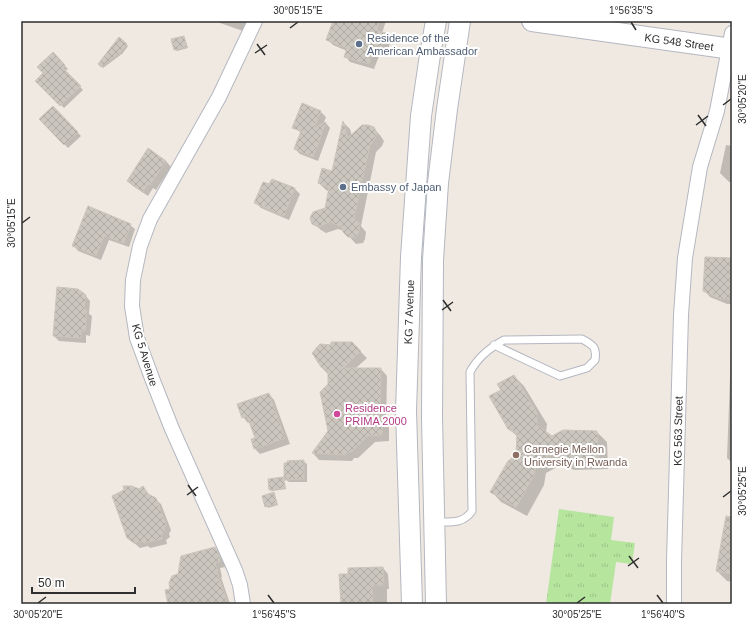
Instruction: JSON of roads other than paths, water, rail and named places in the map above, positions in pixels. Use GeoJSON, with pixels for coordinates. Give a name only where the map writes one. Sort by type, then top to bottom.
{"type":"FeatureCollection","features":[{"type":"Feature","properties":{"kind":"main road","name":"KG 7 Avenue"},"geometry":{"type":"LineString","coordinates":[[412,604],[406,411],[411,257],[421,116],[436,21]]}},
{"type":"Feature","properties":{"kind":"main road","name":"KG 7 Avenue"},"geometry":{"type":"LineString","coordinates":[[436,604],[433,522],[432,417],[433,260],[438,183],[460,21]]}},
{"type":"Feature","properties":{"kind":"main road","name":"KG 548 Street"},"geometry":{"type":"LineString","coordinates":[[532,21],[731,44]]}},
{"type":"Feature","properties":{"kind":"street","name":"KG 5 Avenue"},"geometry":{"type":"LineString","coordinates":[[243,604],[240,585],[235,570],[152,381],[137,338],[132,306],[133,280],[140,246],[150,219],[219,97],[255,21]]}},
{"type":"Feature","properties":{"kind":"street","name":"KG 563 Street"},"geometry":{"type":"LineString","coordinates":[[674,604],[681,315],[685,258],[700,167],[717,111],[731,44]]}},
{"type":"Feature","properties":{"kind":"lane"},"geometry":{"type":"LineString","coordinates":[[433,522],[461,521],[468,518],[472,511],[470,372],[475,363],[487,350],[494,345],[504,340],[582,339],[592,344],[596,352],[595,360],[587,368],[560,376],[494,345]]}},
{"type":"Feature","properties":{"kind":"place","name":"Residence of the American Ambassador"},"geometry":{"type":"Point","coordinates":[359,44]}},
{"type":"Feature","properties":{"kind":"place","name":"Embassy of Japan"},"geometry":{"type":"Point","coordinates":[343,187]}},
{"type":"Feature","properties":{"kind":"place","name":"Residence PRIMA 2000"},"geometry":{"type":"Point","coordinates":[337,414]}},
{"type":"Feature","properties":{"kind":"place","name":"Carnegie Mellon University in Rwanda"},"geometry":{"type":"Point","coordinates":[516,455]}}]}
